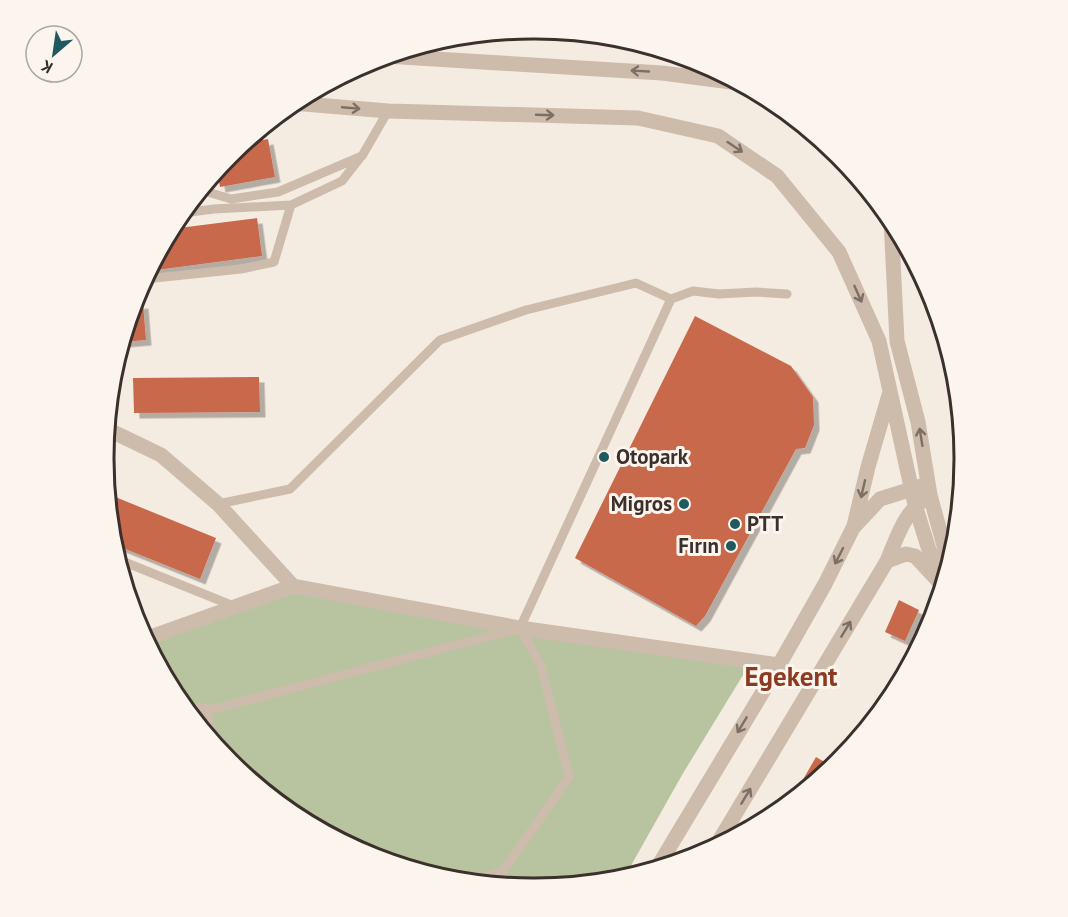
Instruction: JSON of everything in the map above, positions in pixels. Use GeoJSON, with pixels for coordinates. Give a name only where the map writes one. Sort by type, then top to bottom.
{"type":"FeatureCollection","features":[{"type":"Feature","properties":{"kind":"street"},"geometry":{"type":"LineString","coordinates":[[410,58],[662,73],[715,80]]}},
{"type":"Feature","properties":{"kind":"street"},"geometry":{"type":"LineString","coordinates":[[309,104],[388,111],[638,118],[718,136],[777,176],[839,252],[879,341],[913,498],[929,550],[938,569]]}},
{"type":"Feature","properties":{"kind":"street"},"geometry":{"type":"LineString","coordinates":[[892,240],[897,341],[918,423],[929,490],[944,545]]}},
{"type":"Feature","properties":{"kind":"street"},"geometry":{"type":"LineString","coordinates":[[663,858],[779,665],[825,584],[853,528],[889,392]]}},
{"type":"Feature","properties":{"kind":"street"},"geometry":{"type":"LineString","coordinates":[[115,433],[161,455],[218,504],[293,586]]}},
{"type":"Feature","properties":{"kind":"street"},"geometry":{"type":"LineString","coordinates":[[853,528],[880,499],[913,498],[929,490]]}},
{"type":"Feature","properties":{"kind":"street"},"geometry":{"type":"LineString","coordinates":[[724,833],[887,561],[913,498]]}},
{"type":"Feature","properties":{"kind":"street"},"geometry":{"type":"LineString","coordinates":[[887,561],[906,554],[915,556],[936,578]]}},
{"type":"Feature","properties":{"kind":"street"},"geometry":{"type":"LineString","coordinates":[[154,636],[293,586],[520,628],[779,665]]}},
{"type":"Feature","properties":{"kind":"street"},"geometry":{"type":"LineString","coordinates":[[199,711],[206,711]]}},
{"type":"Feature","properties":{"kind":"lane"},"geometry":{"type":"LineString","coordinates":[[195,211],[291,206],[342,182],[362,156],[388,111]]}},
{"type":"Feature","properties":{"kind":"lane"},"geometry":{"type":"LineString","coordinates":[[210,193],[231,199],[278,192],[362,156]]}},
{"type":"Feature","properties":{"kind":"lane"},"geometry":{"type":"LineString","coordinates":[[156,278],[241,269],[274,262],[291,206]]}},
{"type":"Feature","properties":{"kind":"lane"},"geometry":{"type":"LineString","coordinates":[[218,504],[290,489],[440,340],[526,310],[636,283],[671,299],[693,291],[719,294],[756,292],[787,294]]}},
{"type":"Feature","properties":{"kind":"lane"},"geometry":{"type":"LineString","coordinates":[[520,628],[671,299]]}},
{"type":"Feature","properties":{"kind":"lane"},"geometry":{"type":"LineString","coordinates":[[128,564],[236,607]]}},
{"type":"Feature","properties":{"kind":"lane"},"geometry":{"type":"LineString","coordinates":[[210,724],[206,711],[520,628]]}},
{"type":"Feature","properties":{"kind":"lane"},"geometry":{"type":"LineString","coordinates":[[490,875],[504,870],[569,777],[541,666],[520,628]]}},
{"type":"Feature","properties":{"kind":"green space"},"geometry":{"type":"Polygon","coordinates":[[[304,590],[754,657],[682,775],[630,867],[589,874],[534,878],[479,874],[425,864],[373,846],[324,822],[279,791],[237,755],[185,692],[156,639],[304,590]]]}},
{"type":"Feature","properties":{"kind":"building"},"geometry":{"type":"Polygon","coordinates":[[[268,139],[275,177],[220,187],[219,182],[260,141],[268,139]]]}},
{"type":"Feature","properties":{"kind":"building"},"geometry":{"type":"Polygon","coordinates":[[[257,218],[262,256],[160,270],[184,227],[257,218]]]}},
{"type":"Feature","properties":{"kind":"building"},"geometry":{"type":"Polygon","coordinates":[[[143,306],[146,340],[132,341],[143,306]]]}},
{"type":"Feature","properties":{"kind":"building","name":"Migros"},"geometry":{"type":"Polygon","coordinates":[[[695,316],[791,366],[813,397],[814,425],[805,448],[796,449],[705,616],[696,626],[575,558],[695,316]]]}},
{"type":"Feature","properties":{"kind":"building"},"geometry":{"type":"Polygon","coordinates":[[[259,377],[260,412],[134,413],[133,378],[259,377]]]}},
{"type":"Feature","properties":{"kind":"building"},"geometry":{"type":"Polygon","coordinates":[[[116,497],[216,538],[200,579],[125,549],[116,497]]]}},
{"type":"Feature","properties":{"kind":"building"},"geometry":{"type":"Polygon","coordinates":[[[899,600],[919,610],[905,641],[885,632],[899,600]]]}},
{"type":"Feature","properties":{"kind":"building"},"geometry":{"type":"Polygon","coordinates":[[[816,757],[824,762],[811,774],[802,781],[816,757]]]}},
{"type":"Feature","properties":{"kind":"place","name":"Otopark"},"geometry":{"type":"Point","coordinates":[604,457]}},
{"type":"Feature","properties":{"kind":"place","name":"Migros"},"geometry":{"type":"Point","coordinates":[684,504]}},
{"type":"Feature","properties":{"kind":"place","name":"PTT"},"geometry":{"type":"Point","coordinates":[735,524]}},
{"type":"Feature","properties":{"kind":"place","name":"Fırın"},"geometry":{"type":"Point","coordinates":[731,546]}},
{"type":"Feature","properties":{"kind":"district","name":"Egekent"},"geometry":{"type":"Point","coordinates":[791,677]}}]}
